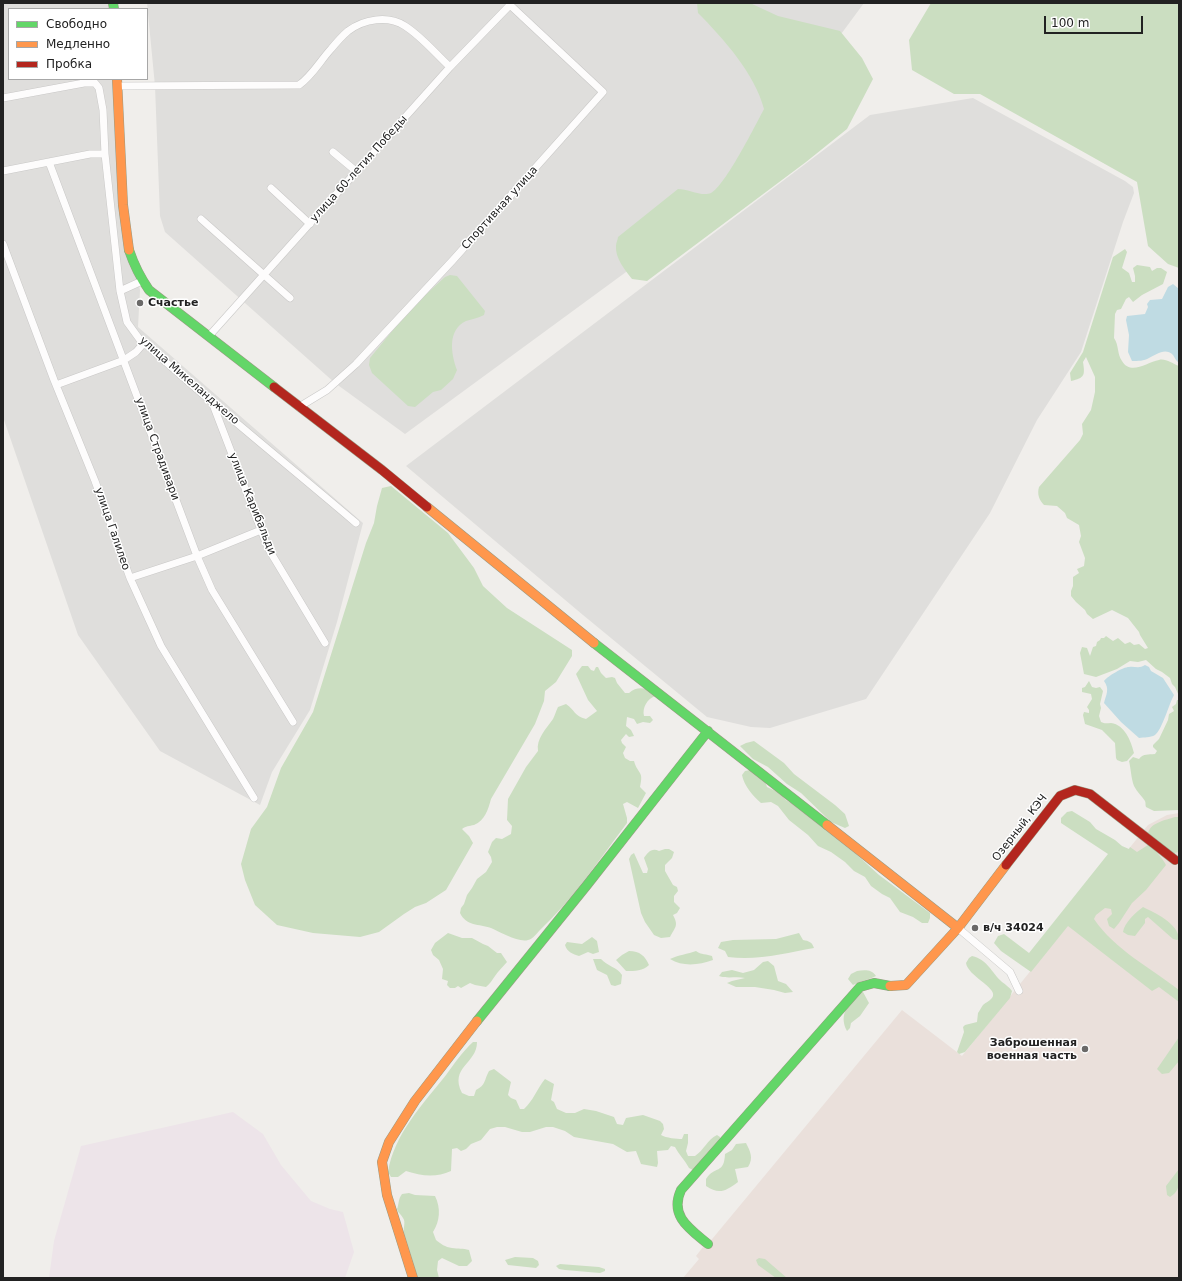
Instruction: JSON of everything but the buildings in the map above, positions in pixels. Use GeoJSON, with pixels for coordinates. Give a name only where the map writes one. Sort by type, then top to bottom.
{"type":"FeatureCollection","features":[{"type":"Feature","properties":{"kind":"street","name":"улица 60-летия Победы"},"geometry":{"type":"LineString","coordinates":[[209,336],[450,67],[510,4]]}},
{"type":"Feature","properties":{"kind":"street","name":"Спортивная улица"},"geometry":{"type":"LineString","coordinates":[[299,406],[326,390],[356,364],[458,254],[603,92],[510,4]]}},
{"type":"Feature","properties":{"kind":"street"},"geometry":{"type":"LineString","coordinates":[[450,67],[405,26],[395,21],[385,19],[361,24],[347,32],[306,80],[299,85],[117,83],[124,219],[134,266],[142,281],[149,290],[382,470],[576,629],[958,928],[1010,972],[1019,991]]}},
{"type":"Feature","properties":{"kind":"street","name":"улица Микеланджело"},"geometry":{"type":"LineString","coordinates":[[3,98],[84,83],[95,83],[99,88],[103,110],[105,154],[120,290],[127,322],[143,344],[148,346],[356,523]]}},
{"type":"Feature","properties":{"kind":"street"},"geometry":{"type":"LineString","coordinates":[[333,152],[357,172]]}},
{"type":"Feature","properties":{"kind":"street"},"geometry":{"type":"LineString","coordinates":[[3,171],[90,154],[105,154]]}},
{"type":"Feature","properties":{"kind":"street","name":"улица Страдивари"},"geometry":{"type":"LineString","coordinates":[[49,162],[197,556],[212,590],[293,722]]}},
{"type":"Feature","properties":{"kind":"street"},"geometry":{"type":"LineString","coordinates":[[271,188],[310,224]]}},
{"type":"Feature","properties":{"kind":"street"},"geometry":{"type":"LineString","coordinates":[[202,219],[290,298]]}},
{"type":"Feature","properties":{"kind":"street","name":"улица Галилео"},"geometry":{"type":"LineString","coordinates":[[3,244],[56,385],[95,481],[130,578],[161,646],[254,798]]}},
{"type":"Feature","properties":{"kind":"street"},"geometry":{"type":"LineString","coordinates":[[120,290],[142,281]]}},
{"type":"Feature","properties":{"kind":"street"},"geometry":{"type":"LineString","coordinates":[[56,385],[124,360],[136,352],[143,344]]}},
{"type":"Feature","properties":{"kind":"street","name":"улица Карибальди"},"geometry":{"type":"LineString","coordinates":[[212,402],[268,548],[325,643]]}},
{"type":"Feature","properties":{"kind":"street"},"geometry":{"type":"LineString","coordinates":[[130,578],[197,556],[261,530]]}},
{"type":"Feature","properties":{"kind":"street"},"geometry":{"type":"LineString","coordinates":[[413,1278],[388,1195],[382,1162],[389,1142],[415,1101],[461,1040],[587,885],[708,731]]}},
{"type":"Feature","properties":{"kind":"street","name":"Озерный, КЭЧ"},"geometry":{"type":"LineString","coordinates":[[708,1244],[680,1218],[675,1204],[676,1197],[681,1190],[860,987],[874,983],[894,987],[906,985],[958,928],[1060,796],[1075,790],[1090,794],[1175,860]]}},
{"type":"Feature","properties":{"kind":"shaded area"},"geometry":{"type":"Polygon","coordinates":[[[3,3],[113,3],[113,8],[8,8],[8,80],[117,80],[124,219],[140,290],[138,327],[363,523],[337,622],[310,710],[272,772],[260,805],[160,751],[78,635],[3,417],[3,3]]]}},
{"type":"Feature","properties":{"kind":"shaded area"},"geometry":{"type":"Polygon","coordinates":[[[147,3],[864,3],[712,209],[405,434],[335,383],[165,232],[160,216],[155,86],[147,3]]]}},
{"type":"Feature","properties":{"kind":"shaded area"},"geometry":{"type":"Polygon","coordinates":[[[973,98],[1125,181],[1133,187],[1134,193],[1123,222],[1081,352],[1037,420],[990,513],[866,699],[770,728],[751,727],[707,717],[406,466],[870,115],[973,98]]]}},
{"type":"Feature","properties":{"kind":"shaded area"},"geometry":{"type":"Polygon","coordinates":[[[1179,813],[1179,1278],[683,1278],[699,1259],[696,1256],[703,1247],[705,1248],[902,1010],[962,1056],[1148,825],[1167,815],[1179,813]]]}},
{"type":"Feature","properties":{"kind":"shaded area"},"geometry":{"type":"Polygon","coordinates":[[[233,1112],[263,1134],[281,1165],[311,1201],[330,1209],[343,1212],[354,1252],[345,1278],[49,1278],[54,1241],[81,1146],[233,1112]]]}},
{"type":"Feature","properties":{"kind":"green space"},"geometry":{"type":"Polygon","coordinates":[[[697,3],[750,3],[778,16],[840,31],[862,58],[873,79],[847,129],[806,162],[647,281],[632,279],[621,264],[617,255],[616,246],[618,237],[678,189],[707,194],[711,193],[717,188],[732,168],[764,109],[760,96],[746,70],[718,34],[698,13],[697,3]]]}},
{"type":"Feature","properties":{"kind":"green space"},"geometry":{"type":"Polygon","coordinates":[[[931,3],[1179,3],[1179,268],[1168,264],[1148,246],[1137,182],[980,94],[954,94],[912,70],[909,40],[931,3]]]}},
{"type":"Feature","properties":{"kind":"green space"},"geometry":{"type":"Polygon","coordinates":[[[1125,249],[1127,252],[1122,268],[1129,273],[1132,282],[1135,282],[1133,268],[1137,265],[1150,267],[1152,271],[1157,268],[1161,268],[1167,272],[1163,284],[1142,295],[1133,302],[1129,297],[1126,299],[1121,309],[1117,310],[1115,314],[1114,338],[1120,358],[1126,365],[1134,368],[1161,360],[1166,360],[1179,366],[1179,696],[1170,678],[1146,660],[1138,662],[1130,661],[1117,669],[1096,677],[1084,674],[1080,653],[1082,647],[1087,648],[1090,656],[1093,647],[1096,646],[1097,642],[1101,638],[1106,636],[1113,641],[1118,638],[1125,644],[1130,642],[1134,645],[1139,644],[1145,649],[1148,648],[1139,632],[1128,618],[1112,610],[1093,619],[1071,596],[1073,577],[1079,573],[1077,569],[1084,566],[1085,558],[1079,542],[1081,536],[1079,525],[1067,518],[1065,513],[1057,506],[1044,505],[1038,494],[1039,487],[1080,440],[1083,434],[1082,424],[1091,410],[1095,392],[1095,377],[1086,357],[1083,362],[1084,373],[1079,379],[1071,381],[1070,373],[1083,352],[1113,257],[1125,249]]]}},
{"type":"Feature","properties":{"kind":"green space"},"geometry":{"type":"Polygon","coordinates":[[[450,275],[457,276],[485,311],[484,315],[466,321],[460,325],[453,336],[452,350],[457,370],[453,379],[441,390],[433,392],[415,407],[408,406],[372,373],[369,365],[370,358],[411,308],[445,277],[450,275]]]}},
{"type":"Feature","properties":{"kind":"green space"},"geometry":{"type":"Polygon","coordinates":[[[391,486],[448,533],[474,568],[483,586],[507,608],[572,650],[572,656],[556,682],[545,691],[544,701],[535,724],[491,799],[486,814],[478,823],[462,829],[473,843],[446,890],[426,903],[415,907],[379,932],[360,937],[313,933],[277,925],[255,905],[245,880],[241,864],[251,829],[267,807],[281,768],[313,712],[366,543],[374,523],[382,488],[391,486]]]}},
{"type":"Feature","properties":{"kind":"green space"},"geometry":{"type":"Polygon","coordinates":[[[582,666],[588,666],[594,671],[596,667],[598,667],[606,678],[615,678],[625,693],[641,688],[653,691],[655,696],[647,702],[644,707],[644,716],[650,716],[653,720],[650,723],[643,722],[637,724],[634,719],[627,717],[626,726],[631,730],[634,736],[629,737],[626,734],[621,740],[626,747],[623,753],[625,758],[630,761],[634,761],[641,775],[640,787],[646,793],[638,808],[627,802],[623,804],[627,823],[564,905],[533,937],[524,941],[510,937],[491,928],[469,922],[460,913],[461,908],[477,879],[486,872],[492,862],[488,852],[492,842],[496,838],[502,839],[511,834],[512,826],[507,820],[508,799],[526,767],[538,751],[540,738],[553,719],[558,707],[566,704],[577,715],[586,719],[597,711],[588,700],[576,674],[582,666]]]}},
{"type":"Feature","properties":{"kind":"green space"},"geometry":{"type":"Polygon","coordinates":[[[1089,681],[1092,687],[1100,687],[1103,691],[1099,716],[1101,722],[1116,724],[1127,734],[1134,753],[1127,761],[1122,762],[1117,760],[1115,743],[1102,730],[1085,724],[1083,715],[1084,712],[1089,713],[1087,707],[1092,699],[1091,694],[1082,692],[1082,688],[1085,687],[1089,681]]]}},
{"type":"Feature","properties":{"kind":"green space"},"geometry":{"type":"Polygon","coordinates":[[[1177,700],[1179,700],[1179,810],[1154,811],[1146,807],[1145,801],[1134,786],[1129,761],[1133,757],[1139,759],[1144,755],[1155,754],[1157,751],[1153,745],[1159,739],[1168,720],[1169,714],[1174,711],[1172,707],[1176,704],[1177,700]]]}},
{"type":"Feature","properties":{"kind":"green space"},"geometry":{"type":"Polygon","coordinates":[[[754,741],[784,763],[794,774],[835,805],[845,814],[849,826],[845,828],[831,822],[801,793],[787,784],[768,767],[753,759],[740,746],[754,741]]]}},
{"type":"Feature","properties":{"kind":"green space"},"geometry":{"type":"Polygon","coordinates":[[[750,770],[765,781],[767,787],[780,793],[786,800],[856,854],[879,875],[930,913],[928,923],[922,923],[913,917],[900,912],[890,898],[871,886],[865,877],[854,871],[845,862],[831,852],[818,846],[808,835],[789,820],[778,806],[771,802],[761,803],[749,790],[743,779],[742,775],[745,771],[750,770]]]}},
{"type":"Feature","properties":{"kind":"green space"},"geometry":{"type":"Polygon","coordinates":[[[1072,811],[1090,822],[1096,829],[1122,846],[1129,849],[1130,847],[1137,852],[1148,845],[1150,846],[1165,863],[1166,865],[1146,890],[1132,903],[1114,929],[1109,926],[1107,919],[1112,914],[1111,909],[1105,908],[1096,915],[1094,919],[1112,940],[1134,958],[1179,990],[1179,1002],[1159,987],[1152,991],[1068,926],[1031,972],[1001,951],[994,943],[998,936],[1004,934],[1029,953],[1108,854],[1061,823],[1061,818],[1067,812],[1072,811]]]}},
{"type":"Feature","properties":{"kind":"green space"},"geometry":{"type":"Polygon","coordinates":[[[1175,817],[1179,817],[1179,852],[1174,853],[1148,835],[1149,831],[1154,825],[1175,817]]]}},
{"type":"Feature","properties":{"kind":"green space"},"geometry":{"type":"Polygon","coordinates":[[[669,849],[674,852],[672,858],[665,865],[665,871],[673,885],[677,887],[678,891],[674,896],[674,902],[680,908],[677,913],[673,915],[676,924],[670,937],[661,938],[654,935],[641,913],[629,859],[634,853],[643,873],[647,873],[648,869],[644,858],[645,856],[652,850],[659,851],[669,849]]]}},
{"type":"Feature","properties":{"kind":"green space"},"geometry":{"type":"Polygon","coordinates":[[[1143,907],[1170,923],[1178,933],[1179,939],[1173,939],[1148,917],[1145,919],[1145,923],[1135,936],[1128,935],[1123,932],[1128,921],[1143,907]]]}},
{"type":"Feature","properties":{"kind":"green space"},"geometry":{"type":"Polygon","coordinates":[[[448,933],[462,938],[472,938],[488,946],[497,953],[501,953],[507,962],[486,987],[470,983],[461,988],[458,986],[455,988],[450,988],[447,985],[448,981],[442,979],[443,969],[439,960],[433,955],[431,950],[435,943],[448,933]]]}},
{"type":"Feature","properties":{"kind":"green space"},"geometry":{"type":"Polygon","coordinates":[[[799,933],[803,940],[810,942],[814,948],[771,956],[739,958],[728,957],[725,951],[718,948],[721,942],[733,940],[776,939],[799,933]]]}},
{"type":"Feature","properties":{"kind":"green space"},"geometry":{"type":"Polygon","coordinates":[[[592,937],[597,941],[599,952],[593,954],[588,952],[579,956],[569,951],[565,945],[567,942],[582,944],[592,937]]]}},
{"type":"Feature","properties":{"kind":"green space"},"geometry":{"type":"Polygon","coordinates":[[[629,951],[642,955],[649,965],[641,970],[626,971],[616,960],[629,951]]]}},
{"type":"Feature","properties":{"kind":"green space"},"geometry":{"type":"Polygon","coordinates":[[[696,951],[712,956],[713,960],[702,963],[686,964],[675,962],[670,959],[676,956],[696,951]]]}},
{"type":"Feature","properties":{"kind":"green space"},"geometry":{"type":"Polygon","coordinates":[[[972,956],[986,963],[998,978],[1012,991],[1010,998],[965,1052],[959,1054],[957,1052],[964,1032],[963,1027],[965,1025],[977,1022],[978,1013],[983,1005],[993,996],[990,989],[968,968],[966,963],[972,956]]]}},
{"type":"Feature","properties":{"kind":"green space"},"geometry":{"type":"Polygon","coordinates":[[[593,959],[601,959],[620,972],[622,975],[621,984],[615,986],[611,985],[607,975],[597,970],[593,959]]]}},
{"type":"Feature","properties":{"kind":"green space"},"geometry":{"type":"Polygon","coordinates":[[[768,961],[774,966],[778,981],[786,984],[793,992],[785,993],[755,987],[736,987],[727,983],[745,978],[719,976],[722,972],[732,970],[743,973],[754,970],[763,962],[768,961]]]}},
{"type":"Feature","properties":{"kind":"green space"},"geometry":{"type":"Polygon","coordinates":[[[857,971],[870,971],[876,976],[853,985],[848,979],[851,974],[857,971]]]}},
{"type":"Feature","properties":{"kind":"green space"},"geometry":{"type":"Polygon","coordinates":[[[860,992],[863,992],[869,1003],[860,1016],[851,1023],[850,1028],[847,1031],[844,1014],[849,1005],[860,992]]]}},
{"type":"Feature","properties":{"kind":"green space"},"geometry":{"type":"Polygon","coordinates":[[[1179,1037],[1179,1061],[1169,1073],[1162,1074],[1157,1069],[1179,1037]]]}},
{"type":"Feature","properties":{"kind":"green space"},"geometry":{"type":"Polygon","coordinates":[[[473,1042],[477,1042],[476,1049],[473,1056],[461,1071],[459,1077],[459,1084],[462,1093],[469,1096],[474,1096],[476,1090],[483,1084],[489,1071],[494,1069],[511,1082],[508,1095],[516,1100],[520,1109],[524,1109],[527,1106],[545,1079],[554,1084],[551,1100],[554,1102],[557,1109],[566,1113],[575,1113],[584,1109],[596,1111],[614,1117],[617,1124],[623,1125],[626,1118],[643,1115],[660,1121],[663,1124],[664,1129],[661,1135],[663,1136],[682,1139],[684,1134],[688,1134],[686,1151],[688,1156],[695,1156],[717,1135],[720,1137],[720,1141],[693,1170],[689,1168],[675,1147],[671,1146],[668,1150],[657,1151],[657,1167],[641,1164],[636,1151],[627,1152],[613,1144],[574,1137],[565,1131],[553,1127],[546,1127],[530,1132],[522,1132],[505,1127],[497,1127],[490,1129],[481,1140],[471,1144],[466,1149],[461,1151],[457,1148],[452,1149],[451,1171],[440,1175],[428,1176],[406,1171],[398,1177],[391,1177],[388,1172],[391,1158],[403,1132],[419,1108],[462,1053],[473,1042]]]}},
{"type":"Feature","properties":{"kind":"green space"},"geometry":{"type":"Polygon","coordinates":[[[746,1143],[750,1152],[751,1161],[748,1167],[735,1169],[738,1182],[730,1188],[722,1191],[711,1189],[706,1186],[706,1179],[709,1175],[723,1165],[725,1154],[732,1150],[736,1144],[746,1143]]]}},
{"type":"Feature","properties":{"kind":"green space"},"geometry":{"type":"Polygon","coordinates":[[[1179,1169],[1178,1189],[1174,1195],[1170,1197],[1167,1195],[1166,1186],[1179,1169]]]}},
{"type":"Feature","properties":{"kind":"green space"},"geometry":{"type":"Polygon","coordinates":[[[409,1193],[415,1195],[435,1196],[439,1210],[438,1219],[433,1232],[436,1240],[447,1247],[469,1250],[472,1261],[467,1266],[459,1266],[442,1258],[438,1261],[437,1270],[439,1278],[418,1278],[404,1233],[404,1220],[397,1209],[402,1194],[409,1193]]]}},
{"type":"Feature","properties":{"kind":"green space"},"geometry":{"type":"Polygon","coordinates":[[[515,1257],[533,1258],[538,1261],[539,1265],[536,1268],[508,1265],[505,1260],[515,1257]]]}},
{"type":"Feature","properties":{"kind":"green space"},"geometry":{"type":"Polygon","coordinates":[[[759,1258],[765,1259],[787,1278],[776,1278],[758,1265],[756,1260],[759,1258]]]}},
{"type":"Feature","properties":{"kind":"green space"},"geometry":{"type":"Polygon","coordinates":[[[560,1264],[599,1267],[605,1269],[605,1271],[600,1273],[565,1270],[559,1269],[556,1266],[560,1264]]]}},
{"type":"Feature","properties":{"kind":"water"},"geometry":{"type":"Polygon","coordinates":[[[1173,284],[1179,289],[1179,363],[1173,355],[1167,352],[1161,352],[1145,360],[1132,361],[1128,352],[1129,335],[1126,320],[1127,316],[1145,314],[1148,307],[1147,304],[1150,300],[1162,299],[1168,287],[1173,284]]]}},
{"type":"Feature","properties":{"kind":"water"},"geometry":{"type":"Polygon","coordinates":[[[1145,665],[1149,667],[1151,671],[1163,678],[1174,695],[1158,732],[1151,737],[1139,738],[1121,722],[1104,703],[1107,687],[1104,681],[1112,674],[1123,668],[1141,667],[1145,665]]]}},
{"type":"Feature","properties":{"kind":"traffic: fast"},"geometry":{"type":"LineString","coordinates":[[113,3],[114,8]]}},
{"type":"Feature","properties":{"kind":"traffic: fast"},"geometry":{"type":"LineString","coordinates":[[129,250],[133,261],[149,290],[274,387]]}},
{"type":"Feature","properties":{"kind":"traffic: fast"},"geometry":{"type":"LineString","coordinates":[[594,643],[827,825]]}},
{"type":"Feature","properties":{"kind":"traffic: fast"},"geometry":{"type":"LineString","coordinates":[[477,1021],[587,885],[708,731]]}},
{"type":"Feature","properties":{"kind":"traffic: fast"},"geometry":{"type":"LineString","coordinates":[[708,1244],[694,1233],[683,1221],[678,1207],[678,1199],[681,1190],[860,987],[874,983],[890,986]]}},
{"type":"Feature","properties":{"kind":"traffic: slow"},"geometry":{"type":"LineString","coordinates":[[117,80],[123,205],[129,250]]}},
{"type":"Feature","properties":{"kind":"traffic: slow"},"geometry":{"type":"LineString","coordinates":[[427,507],[594,643]]}},
{"type":"Feature","properties":{"kind":"traffic: slow"},"geometry":{"type":"LineString","coordinates":[[827,825],[958,928]]}},
{"type":"Feature","properties":{"kind":"traffic: slow"},"geometry":{"type":"LineString","coordinates":[[890,986],[906,985],[958,928],[1006,865]]}},
{"type":"Feature","properties":{"kind":"traffic: slow"},"geometry":{"type":"LineString","coordinates":[[413,1278],[387,1195],[382,1162],[389,1142],[415,1101],[477,1021]]}},
{"type":"Feature","properties":{"kind":"traffic: jam"},"geometry":{"type":"LineString","coordinates":[[274,387],[382,470],[427,507]]}},
{"type":"Feature","properties":{"kind":"traffic: jam"},"geometry":{"type":"LineString","coordinates":[[1006,865],[1060,796],[1075,790],[1090,794],[1175,860]]}},
{"type":"Feature","properties":{"kind":"place","name":"Счастье"},"geometry":{"type":"Point","coordinates":[140,303]}},
{"type":"Feature","properties":{"kind":"place","name":"в/ч 34024"},"geometry":{"type":"Point","coordinates":[975,928]}},
{"type":"Feature","properties":{"kind":"place","name":"Заброшенная военная часть"},"geometry":{"type":"Point","coordinates":[1085,1049]}}]}
